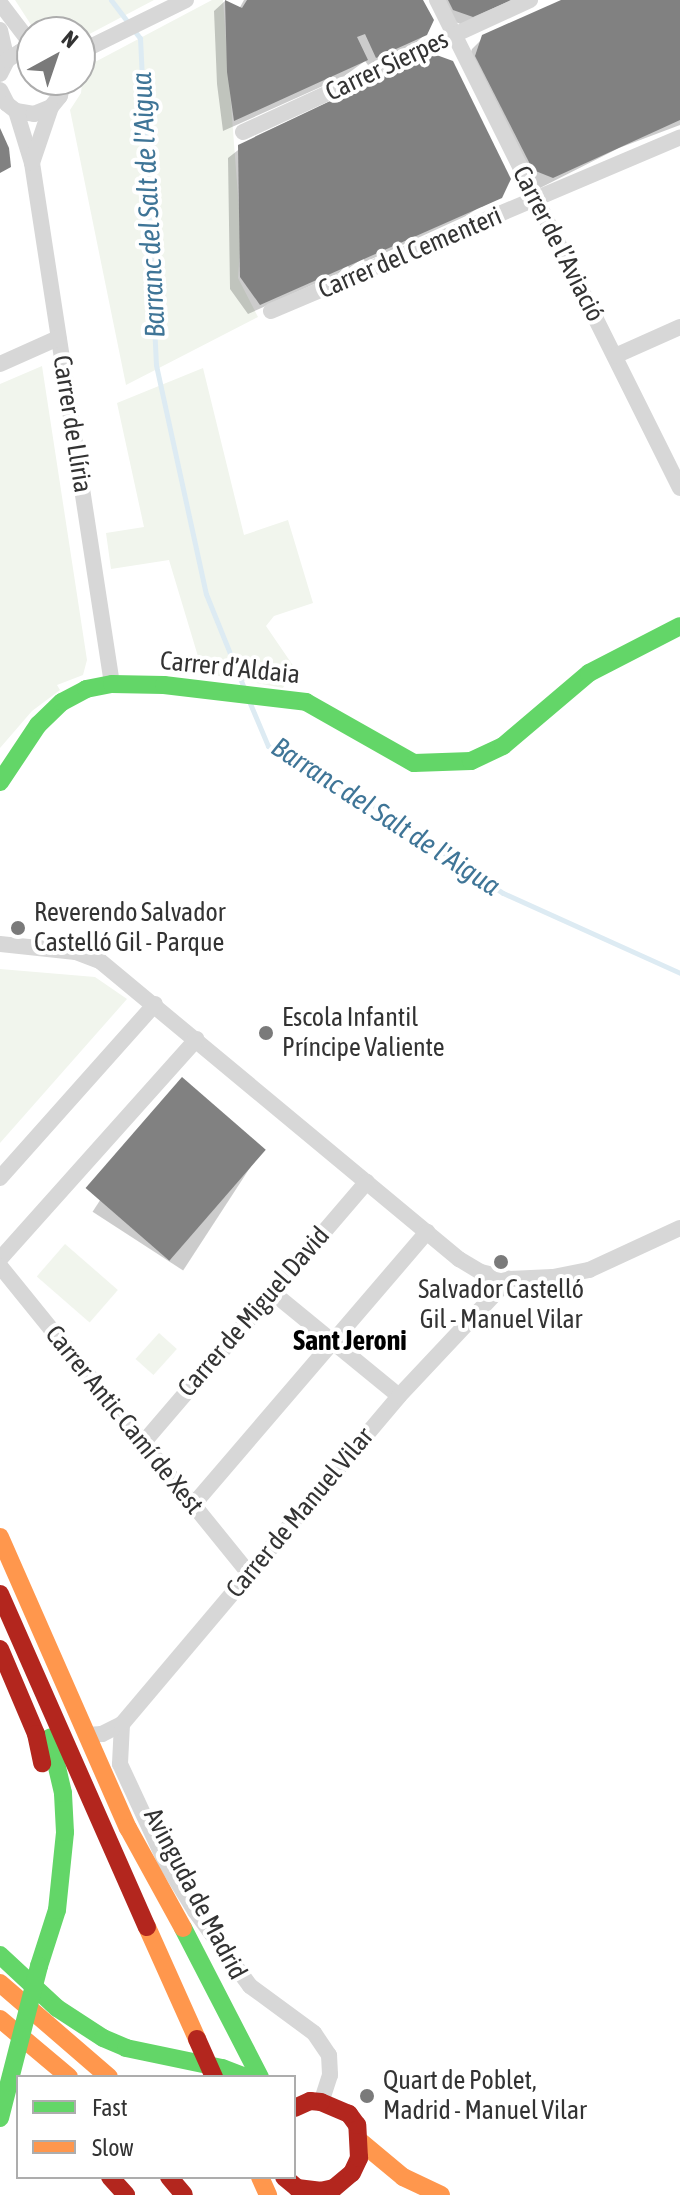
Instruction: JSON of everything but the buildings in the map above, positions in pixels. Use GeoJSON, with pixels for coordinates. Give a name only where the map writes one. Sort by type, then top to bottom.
{"type":"FeatureCollection","features":[{"type":"Feature","properties":{"kind":"main road","name":"Carrer d’Aldaia"},"geometry":{"type":"LineString","coordinates":[[0,782],[38,725],[62,702],[86,689],[112,684],[164,685],[306,702],[414,763],[459,764],[503,746],[589,673],[622,653],[680,626]]}},
{"type":"Feature","properties":{"kind":"main road","name":"Avinguda de Madrid"},"geometry":{"type":"LineString","coordinates":[[0,1537],[128,1828],[228,2010],[259,2075]]}},
{"type":"Feature","properties":{"kind":"main road"},"geometry":{"type":"LineString","coordinates":[[0,1594],[213,2075]]}},
{"type":"Feature","properties":{"kind":"main road"},"geometry":{"type":"LineString","coordinates":[[0,1614],[48,1727],[63,1793],[63,1873],[57,1910],[45,1942],[0,2118]]}},
{"type":"Feature","properties":{"kind":"main road"},"geometry":{"type":"LineString","coordinates":[[0,1649],[36,1734],[49,1796],[52,1870],[45,1942]]}},
{"type":"Feature","properties":{"kind":"main road"},"geometry":{"type":"LineString","coordinates":[[0,1955],[57,2008],[103,2038],[126,2048],[222,2068],[240,2075]]}},
{"type":"Feature","properties":{"kind":"main road"},"geometry":{"type":"LineString","coordinates":[[0,1983],[107,2075]]}},
{"type":"Feature","properties":{"kind":"main road"},"geometry":{"type":"LineString","coordinates":[[0,2019],[67,2075]]}},
{"type":"Feature","properties":{"kind":"main road"},"geometry":{"type":"LineString","coordinates":[[0,2073],[16,2086]]}},
{"type":"Feature","properties":{"kind":"main road"},"geometry":{"type":"LineString","coordinates":[[286,2179],[297,2188],[332,2191],[352,2173],[359,2158],[361,2142],[357,2125],[349,2114],[321,2102],[296,2105]]}},
{"type":"Feature","properties":{"kind":"main road"},"geometry":{"type":"LineString","coordinates":[[361,2142],[403,2177],[441,2195]]}},
{"type":"Feature","properties":{"kind":"main road"},"geometry":{"type":"LineString","coordinates":[[352,2173],[403,2177]]}},
{"type":"Feature","properties":{"kind":"main road"},"geometry":{"type":"LineString","coordinates":[[112,2179],[126,2195]]}},
{"type":"Feature","properties":{"kind":"main road"},"geometry":{"type":"LineString","coordinates":[[171,2179],[184,2195]]}},
{"type":"Feature","properties":{"kind":"street"},"geometry":{"type":"LineString","coordinates":[[96,47],[186,0]]}},
{"type":"Feature","properties":{"kind":"street","name":"Carrer de l’Aviació"},"geometry":{"type":"LineString","coordinates":[[437,0],[680,488]]}},
{"type":"Feature","properties":{"kind":"street","name":"Carrer Sierpes"},"geometry":{"type":"LineString","coordinates":[[243,132],[530,0]]}},
{"type":"Feature","properties":{"kind":"street"},"geometry":{"type":"LineString","coordinates":[[0,3],[16,26]]}},
{"type":"Feature","properties":{"kind":"street"},"geometry":{"type":"LineString","coordinates":[[0,30],[2,69]]}},
{"type":"Feature","properties":{"kind":"street"},"geometry":{"type":"LineString","coordinates":[[0,93],[16,111],[34,114],[51,107]]}},
{"type":"Feature","properties":{"kind":"street","name":"Carrer de Llíria"},"geometry":{"type":"LineString","coordinates":[[32,163],[51,107],[60,96]]}},
{"type":"Feature","properties":{"kind":"street","name":"Carrer de Llíria"},"geometry":{"type":"LineString","coordinates":[[16,111],[32,163],[112,684]]}},
{"type":"Feature","properties":{"kind":"street","name":"Carrer del Cementeri"},"geometry":{"type":"LineString","coordinates":[[271,311],[680,137]]}},
{"type":"Feature","properties":{"kind":"street"},"geometry":{"type":"LineString","coordinates":[[615,356],[680,327]]}},
{"type":"Feature","properties":{"kind":"street"},"geometry":{"type":"LineString","coordinates":[[0,364],[58,338]]}},
{"type":"Feature","properties":{"kind":"street"},"geometry":{"type":"LineString","coordinates":[[0,944],[76,952],[100,961],[427,1232],[481,1272],[509,1279],[553,1277],[589,1270],[680,1228]]}},
{"type":"Feature","properties":{"kind":"street"},"geometry":{"type":"LineString","coordinates":[[0,1178],[155,1004]]}},
{"type":"Feature","properties":{"kind":"street"},"geometry":{"type":"LineString","coordinates":[[0,1259],[197,1039]]}},
{"type":"Feature","properties":{"kind":"street","name":"Carrer de Miguel David"},"geometry":{"type":"LineString","coordinates":[[143,1443],[367,1182]]}},
{"type":"Feature","properties":{"kind":"street"},"geometry":{"type":"LineString","coordinates":[[193,1505],[427,1232]]}},
{"type":"Feature","properties":{"kind":"street","name":"Carrer Antic Camí de Xest"},"geometry":{"type":"LineString","coordinates":[[0,1266],[249,1574]]}},
{"type":"Feature","properties":{"kind":"street","name":"Carrer de Manuel Vilar"},"geometry":{"type":"LineString","coordinates":[[122,1724],[399,1396],[509,1279]]}},
{"type":"Feature","properties":{"kind":"street"},"geometry":{"type":"LineString","coordinates":[[272,1292],[399,1396]]}},
{"type":"Feature","properties":{"kind":"street"},"geometry":{"type":"LineString","coordinates":[[87,1735],[102,1734],[122,1724]]}},
{"type":"Feature","properties":{"kind":"street","name":"Avinguda de Madrid"},"geometry":{"type":"LineString","coordinates":[[122,1724],[118,1750],[123,1772],[166,1863],[195,1911],[250,1986],[314,2033],[329,2055],[330,2075],[321,2102]]}},
{"type":"Feature","properties":{"kind":"shaded area"},"geometry":{"type":"Polygon","coordinates":[[[15,0],[154,0],[96,31],[96,16],[25,16],[15,0]]]}},
{"type":"Feature","properties":{"kind":"shaded area"},"geometry":{"type":"Polygon","coordinates":[[[212,0],[223,0],[241,235],[238,278],[258,317],[126,385],[70,110],[79,96],[96,96],[96,61],[212,0]]]}},
{"type":"Feature","properties":{"kind":"shaded area"},"geometry":{"type":"Polygon","coordinates":[[[42,366],[87,660],[83,675],[57,685],[60,690],[32,711],[0,748],[0,384],[42,366]]]}},
{"type":"Feature","properties":{"kind":"shaded area"},"geometry":{"type":"Polygon","coordinates":[[[203,368],[244,535],[288,520],[313,603],[274,616],[266,626],[294,667],[283,688],[203,673],[169,560],[111,569],[106,533],[144,527],[117,403],[203,368]]]}},
{"type":"Feature","properties":{"kind":"shaded area"},"geometry":{"type":"Polygon","coordinates":[[[0,969],[95,977],[127,999],[0,1143],[0,969]]]}},
{"type":"Feature","properties":{"kind":"shaded area"},"geometry":{"type":"Polygon","coordinates":[[[65,1244],[118,1290],[90,1322],[37,1276],[65,1244]]]}},
{"type":"Feature","properties":{"kind":"shaded area"},"geometry":{"type":"Polygon","coordinates":[[[159,1333],[177,1349],[153,1375],[136,1359],[159,1333]]]}},
{"type":"Feature","properties":{"kind":"waterway","name":"Barranc del Salt de l'Aigua"},"geometry":{"type":"LineString","coordinates":[[111,0],[140,38],[156,365],[206,594],[244,688]]}},
{"type":"Feature","properties":{"kind":"waterway","name":"Barranc del Salt de l'Aigua"},"geometry":{"type":"LineString","coordinates":[[249,701],[268,746],[361,797],[503,893],[680,973]]}},
{"type":"Feature","properties":{"kind":"traffic: fast"},"geometry":{"type":"LineString","coordinates":[[0,782],[38,725],[62,702],[86,689],[112,684],[164,685],[306,702],[414,763],[471,761],[503,746],[589,673],[680,626]]}},
{"type":"Feature","properties":{"kind":"traffic: fast"},"geometry":{"type":"LineString","coordinates":[[39,1966],[57,1910],[65,1832],[63,1793],[50,1737]]}},
{"type":"Feature","properties":{"kind":"traffic: fast"},"geometry":{"type":"LineString","coordinates":[[183,1928],[259,2075]]}},
{"type":"Feature","properties":{"kind":"traffic: fast"},"geometry":{"type":"LineString","coordinates":[[0,1955],[57,2008],[103,2038],[126,2048],[222,2068],[240,2075]]}},
{"type":"Feature","properties":{"kind":"traffic: fast"},"geometry":{"type":"LineString","coordinates":[[0,2118],[39,1966]]}},
{"type":"Feature","properties":{"kind":"traffic: slow"},"geometry":{"type":"LineString","coordinates":[[0,1537],[128,1828],[183,1928]]}},
{"type":"Feature","properties":{"kind":"traffic: slow"},"geometry":{"type":"LineString","coordinates":[[147,1927],[197,2039]]}},
{"type":"Feature","properties":{"kind":"traffic: slow"},"geometry":{"type":"LineString","coordinates":[[0,1983],[107,2075]]}},
{"type":"Feature","properties":{"kind":"traffic: slow"},"geometry":{"type":"LineString","coordinates":[[0,2019],[67,2075]]}},
{"type":"Feature","properties":{"kind":"traffic: slow"},"geometry":{"type":"LineString","coordinates":[[361,2142],[403,2177],[441,2195]]}},
{"type":"Feature","properties":{"kind":"traffic: slow"},"geometry":{"type":"LineString","coordinates":[[261,2179],[268,2195]]}},
{"type":"Feature","properties":{"kind":"traffic: jam"},"geometry":{"type":"LineString","coordinates":[[0,1594],[147,1927]]}},
{"type":"Feature","properties":{"kind":"traffic: jam"},"geometry":{"type":"LineString","coordinates":[[0,1649],[36,1734],[42,1763]]}},
{"type":"Feature","properties":{"kind":"traffic: jam"},"geometry":{"type":"LineString","coordinates":[[197,2039],[213,2075]]}},
{"type":"Feature","properties":{"kind":"traffic: jam"},"geometry":{"type":"LineString","coordinates":[[286,2179],[297,2188],[320,2191],[334,2188],[352,2173],[359,2158],[357,2125],[349,2114],[321,2102],[310,2101],[296,2107]]}},
{"type":"Feature","properties":{"kind":"traffic: jam"},"geometry":{"type":"LineString","coordinates":[[112,2179],[126,2195]]}},
{"type":"Feature","properties":{"kind":"traffic: jam"},"geometry":{"type":"LineString","coordinates":[[171,2179],[184,2195]]}},
{"type":"Feature","properties":{"kind":"place","name":"Reverendo Salvador Castelló Gil - Parque"},"geometry":{"type":"Point","coordinates":[18,928]}},
{"type":"Feature","properties":{"kind":"place","name":"Escola Infantil Príncipe Valiente"},"geometry":{"type":"Point","coordinates":[266,1033]}},
{"type":"Feature","properties":{"kind":"place","name":"Salvador Castelló Gil - Manuel Vilar"},"geometry":{"type":"Point","coordinates":[501,1262]}},
{"type":"Feature","properties":{"kind":"place","name":"Quart de Poblet, Madrid - Manuel Vilar"},"geometry":{"type":"Point","coordinates":[367,2096]}},
{"type":"Feature","properties":{"kind":"district","name":"Sant Jeroni"},"geometry":{"type":"Point","coordinates":[350,1340]}}]}
